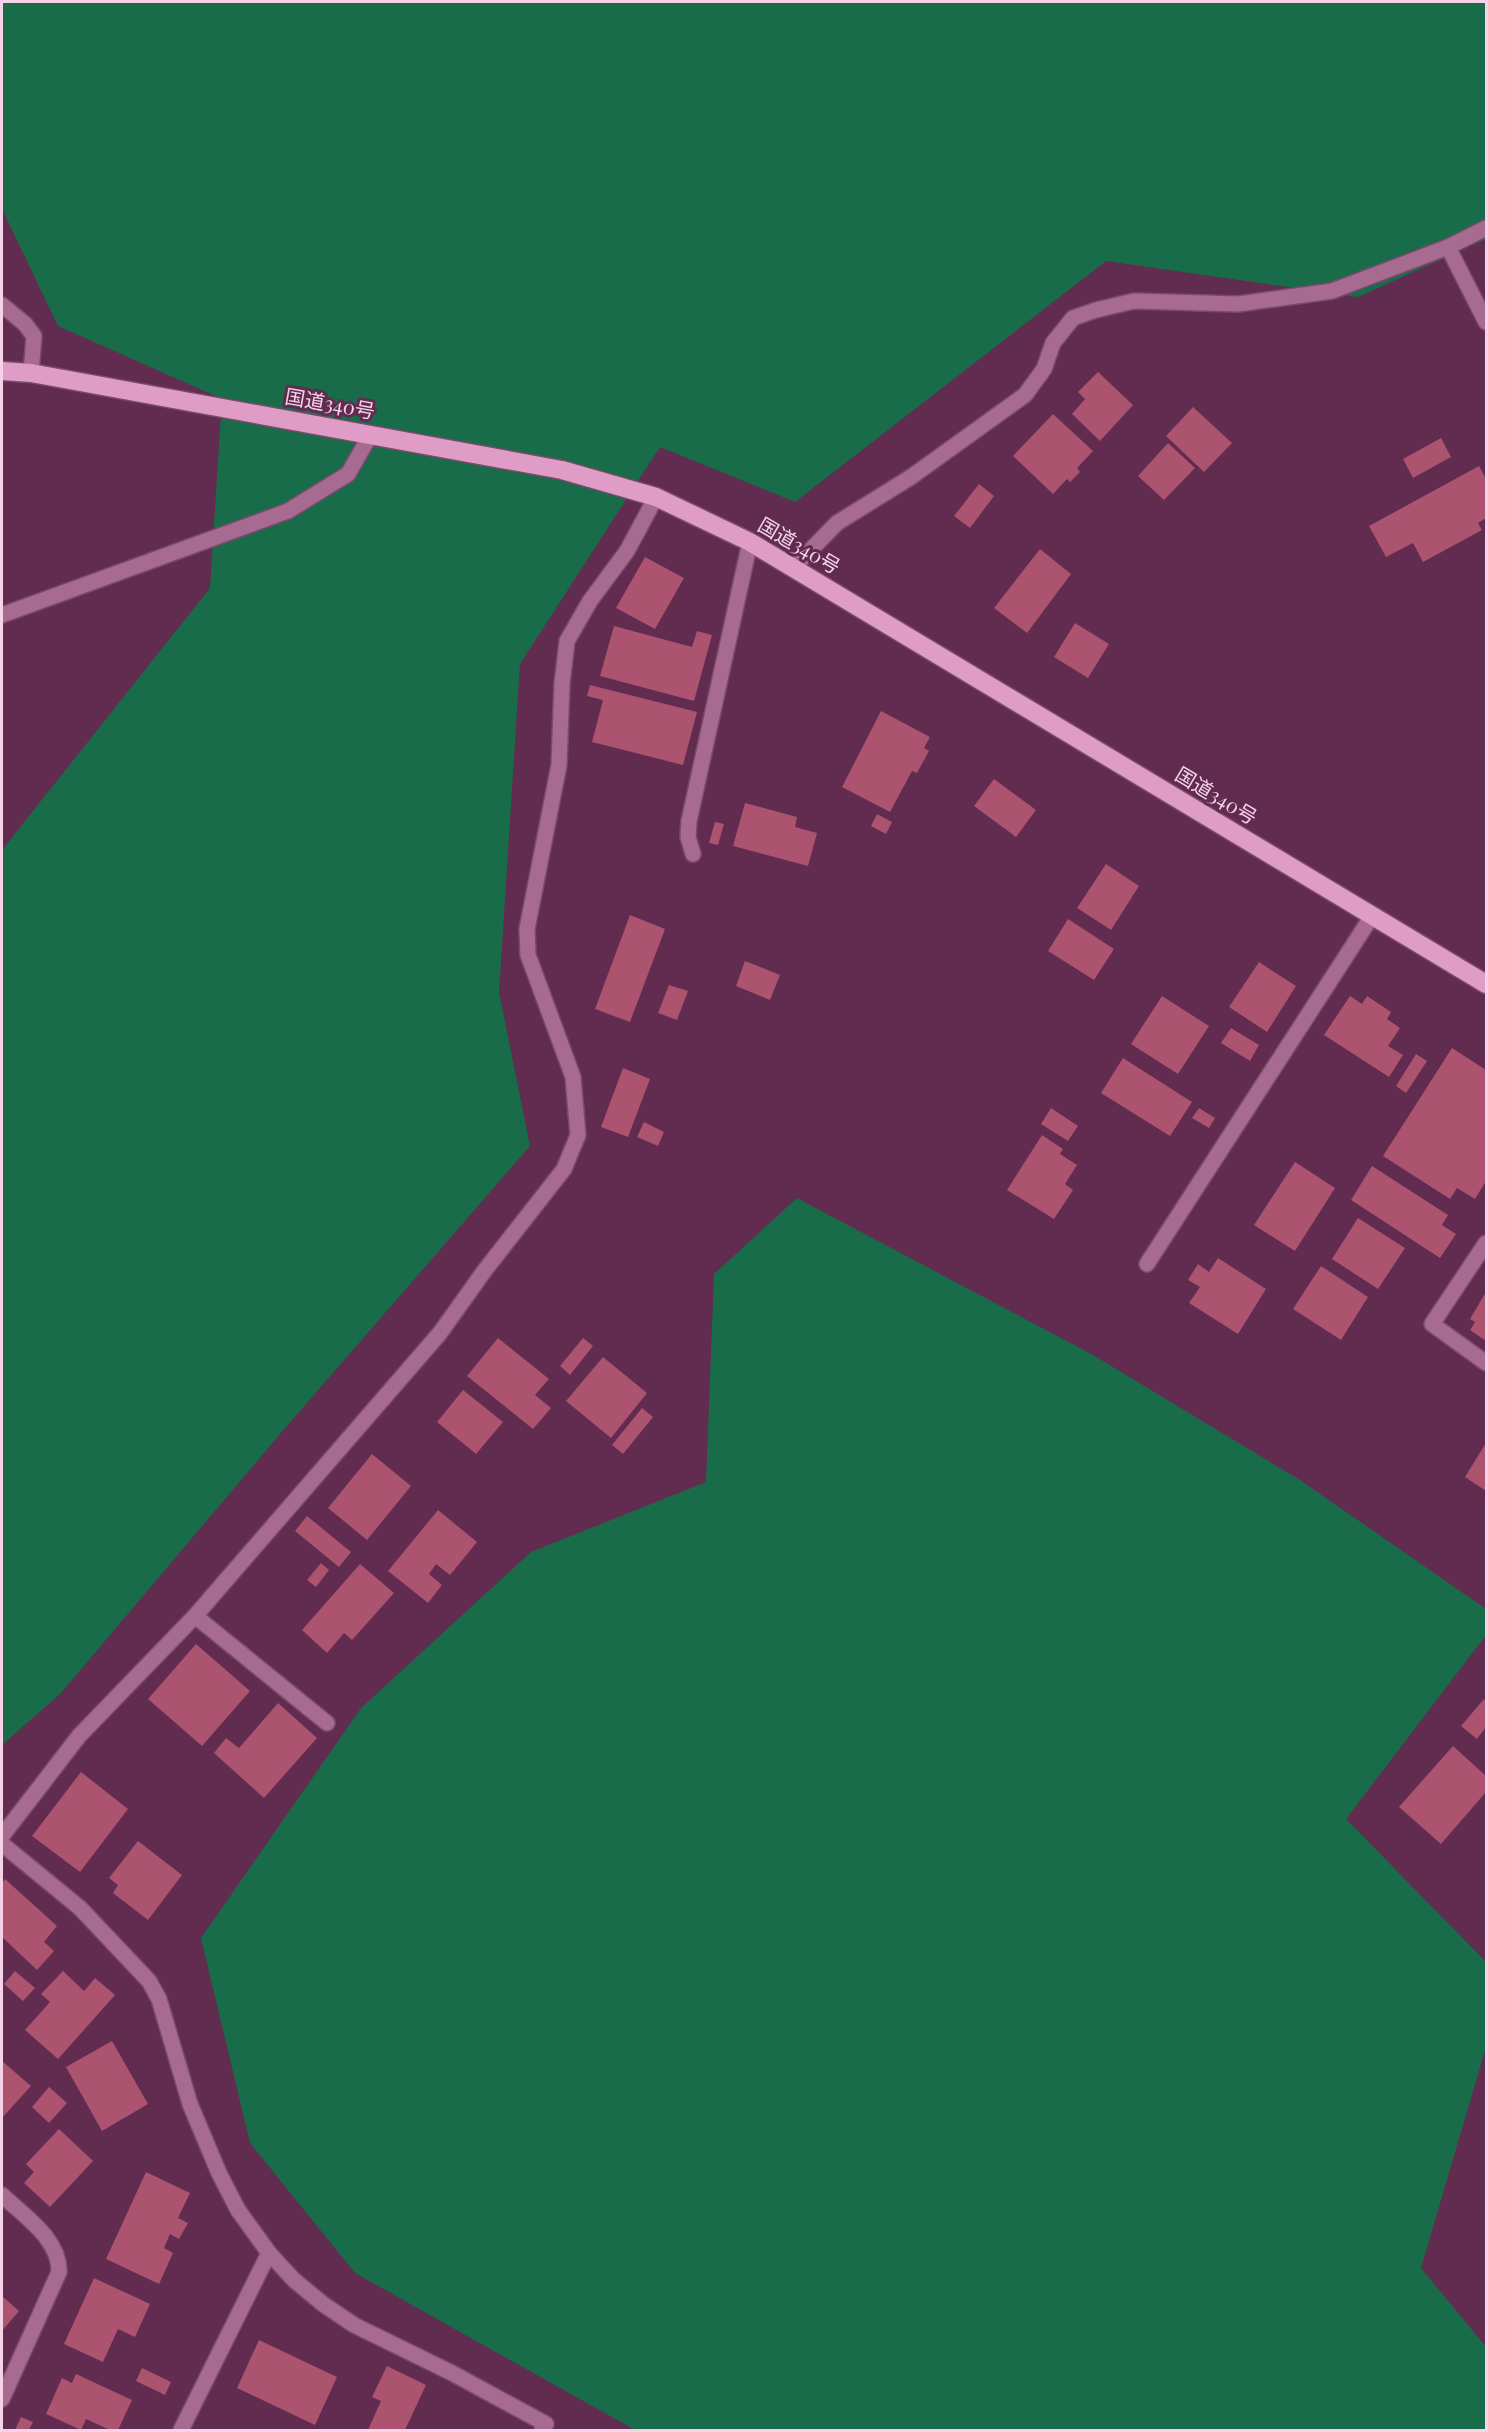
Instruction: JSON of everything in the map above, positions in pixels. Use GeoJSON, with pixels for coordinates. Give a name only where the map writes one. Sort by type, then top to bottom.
{"type":"FeatureCollection","features":[{"type":"Feature","properties":{"kind":"highway","name":"国道340号"},"geometry":{"type":"LineString","coordinates":[[2,371],[31,374],[371,434],[561,470],[657,496],[750,542],[1486,984]]}},
{"type":"Feature","properties":{"kind":"street"},"geometry":{"type":"LineString","coordinates":[[793,568],[837,523],[911,477],[1025,395],[1044,369],[1053,343],[1073,318],[1134,301],[1238,304],[1332,291],[1448,247],[1486,228]]}},
{"type":"Feature","properties":{"kind":"street"},"geometry":{"type":"LineString","coordinates":[[1448,247],[1486,322]]}},
{"type":"Feature","properties":{"kind":"street"},"geometry":{"type":"LineString","coordinates":[[2,306],[25,324],[34,336],[31,374]]}},
{"type":"Feature","properties":{"kind":"street"},"geometry":{"type":"LineString","coordinates":[[2,615],[288,511],[348,474],[371,434]]}},
{"type":"Feature","properties":{"kind":"street"},"geometry":{"type":"LineString","coordinates":[[2,1836],[80,1736],[195,1616],[440,1333],[485,1270],[564,1169],[578,1135],[573,1077],[528,955],[527,929],[559,765],[562,684],[567,641],[590,601],[627,551],[657,496]]}},
{"type":"Feature","properties":{"kind":"street"},"geometry":{"type":"LineString","coordinates":[[693,854],[688,837],[688,821],[750,542]]}},
{"type":"Feature","properties":{"kind":"street"},"geometry":{"type":"LineString","coordinates":[[1147,1264],[1372,916]]}},
{"type":"Feature","properties":{"kind":"street"},"geometry":{"type":"LineString","coordinates":[[1486,1243],[1432,1324],[1486,1363]]}},
{"type":"Feature","properties":{"kind":"street"},"geometry":{"type":"LineString","coordinates":[[195,1616],[327,1723]]}},
{"type":"Feature","properties":{"kind":"street"},"geometry":{"type":"LineString","coordinates":[[2,1844],[80,1908],[149,1981],[159,1999],[190,2104],[219,2173],[238,2210],[269,2253],[294,2280],[323,2304],[354,2325],[452,2373],[546,2424],[542,2430]]}},
{"type":"Feature","properties":{"kind":"street"},"geometry":{"type":"LineString","coordinates":[[2,2195],[42,2233],[54,2248],[60,2260],[60,2266],[2,2399]]}},
{"type":"Feature","properties":{"kind":"street"},"geometry":{"type":"LineString","coordinates":[[181,2430],[269,2253]]}},
{"type":"Feature","properties":{"kind":"green space"},"geometry":{"type":"Polygon","coordinates":[[[2,2],[1486,2],[1486,239],[1358,297],[1106,261],[795,502],[660,447],[520,664],[499,992],[530,1146],[280,1434],[61,1693],[2,1745],[2,850],[210,588],[222,399],[58,326],[2,209],[2,2]]]}},
{"type":"Feature","properties":{"kind":"green space"},"geometry":{"type":"Polygon","coordinates":[[[797,1198],[1093,1355],[1300,1480],[1486,1609],[1486,1635],[1346,1819],[1486,1962],[1486,2047],[1421,2268],[1486,2347],[1486,2430],[635,2430],[355,2273],[250,2143],[201,1938],[361,1708],[531,1552],[706,1482],[714,1274],[797,1198]]]}},
{"type":"Feature","properties":{"kind":"building"},"geometry":{"type":"Polygon","coordinates":[[[1098,372],[1133,405],[1100,441],[1072,414],[1085,399],[1078,392],[1098,372]]]}},
{"type":"Feature","properties":{"kind":"building"},"geometry":{"type":"Polygon","coordinates":[[[1193,407],[1232,443],[1204,472],[1166,436],[1193,407]]]}},
{"type":"Feature","properties":{"kind":"building"},"geometry":{"type":"Polygon","coordinates":[[[1053,414],[1093,451],[1077,468],[1080,472],[1070,482],[1067,479],[1053,494],[1013,456],[1053,414]]]}},
{"type":"Feature","properties":{"kind":"building"},"geometry":{"type":"Polygon","coordinates":[[[1441,438],[1451,457],[1413,478],[1403,459],[1441,438]]]}},
{"type":"Feature","properties":{"kind":"building"},"geometry":{"type":"Polygon","coordinates":[[[1168,443],[1195,468],[1164,500],[1138,476],[1168,443]]]}},
{"type":"Feature","properties":{"kind":"building"},"geometry":{"type":"Polygon","coordinates":[[[1479,466],[1486,479],[1486,518],[1478,523],[1482,530],[1423,562],[1413,543],[1386,557],[1369,526],[1479,466]]]}},
{"type":"Feature","properties":{"kind":"building"},"geometry":{"type":"Polygon","coordinates":[[[979,484],[994,496],[970,528],[954,516],[979,484]]]}},
{"type":"Feature","properties":{"kind":"building"},"geometry":{"type":"Polygon","coordinates":[[[1040,549],[1071,574],[1027,633],[994,608],[1040,549]]]}},
{"type":"Feature","properties":{"kind":"building"},"geometry":{"type":"Polygon","coordinates":[[[645,557],[684,578],[655,629],[616,608],[645,557]]]}},
{"type":"Feature","properties":{"kind":"building"},"geometry":{"type":"Polygon","coordinates":[[[1075,623],[1109,644],[1088,678],[1054,657],[1075,623]]]}},
{"type":"Feature","properties":{"kind":"building"},"geometry":{"type":"Polygon","coordinates":[[[614,626],[692,647],[697,631],[712,635],[694,701],[600,676],[614,626]]]}},
{"type":"Feature","properties":{"kind":"building"},"geometry":{"type":"Polygon","coordinates":[[[590,685],[697,712],[683,765],[592,742],[603,700],[587,696],[590,685]]]}},
{"type":"Feature","properties":{"kind":"building"},"geometry":{"type":"Polygon","coordinates":[[[881,711],[930,737],[924,748],[929,751],[917,773],[912,771],[890,812],[842,787],[881,711]]]}},
{"type":"Feature","properties":{"kind":"building"},"geometry":{"type":"Polygon","coordinates":[[[994,779],[1036,810],[1016,837],[974,806],[994,779]]]}},
{"type":"Feature","properties":{"kind":"building"},"geometry":{"type":"Polygon","coordinates":[[[745,803],[797,817],[795,827],[817,833],[808,866],[733,846],[745,803]]]}},
{"type":"Feature","properties":{"kind":"building"},"geometry":{"type":"Polygon","coordinates":[[[877,814],[892,822],[886,834],[871,826],[877,814]]]}},
{"type":"Feature","properties":{"kind":"building"},"geometry":{"type":"Polygon","coordinates":[[[715,822],[724,824],[718,845],[709,843],[715,822]]]}},
{"type":"Feature","properties":{"kind":"building"},"geometry":{"type":"Polygon","coordinates":[[[1106,864],[1139,886],[1111,930],[1077,908],[1106,864]]]}},
{"type":"Feature","properties":{"kind":"building"},"geometry":{"type":"Polygon","coordinates":[[[630,915],[665,929],[630,1022],[595,1009],[630,915]]]}},
{"type":"Feature","properties":{"kind":"building"},"geometry":{"type":"Polygon","coordinates":[[[1068,919],[1114,949],[1094,980],[1048,951],[1068,919]]]}},
{"type":"Feature","properties":{"kind":"building"},"geometry":{"type":"Polygon","coordinates":[[[745,961],[780,975],[770,1000],[736,986],[745,961]]]}},
{"type":"Feature","properties":{"kind":"building"},"geometry":{"type":"Polygon","coordinates":[[[1259,962],[1296,986],[1267,1032],[1229,1007],[1259,962]]]}},
{"type":"Feature","properties":{"kind":"building"},"geometry":{"type":"Polygon","coordinates":[[[669,985],[688,991],[677,1020],[658,1013],[669,985]]]}},
{"type":"Feature","properties":{"kind":"building"},"geometry":{"type":"Polygon","coordinates":[[[1162,996],[1209,1026],[1178,1074],[1131,1044],[1162,996]]]}},
{"type":"Feature","properties":{"kind":"building"},"geometry":{"type":"Polygon","coordinates":[[[1350,996],[1362,1004],[1367,996],[1391,1012],[1387,1019],[1400,1028],[1388,1046],[1403,1055],[1389,1077],[1324,1035],[1350,996]]]}},
{"type":"Feature","properties":{"kind":"building"},"geometry":{"type":"Polygon","coordinates":[[[1231,1028],[1259,1045],[1250,1061],[1221,1043],[1231,1028]]]}},
{"type":"Feature","properties":{"kind":"building"},"geometry":{"type":"Polygon","coordinates":[[[1452,1048],[1486,1070],[1486,1181],[1475,1199],[1457,1188],[1450,1199],[1383,1156],[1452,1048]]]}},
{"type":"Feature","properties":{"kind":"building"},"geometry":{"type":"Polygon","coordinates":[[[1416,1054],[1427,1061],[1406,1093],[1396,1086],[1416,1054]]]}},
{"type":"Feature","properties":{"kind":"building"},"geometry":{"type":"Polygon","coordinates":[[[1123,1058],[1192,1102],[1170,1136],[1101,1093],[1123,1058]]]}},
{"type":"Feature","properties":{"kind":"building"},"geometry":{"type":"Polygon","coordinates":[[[623,1068],[650,1079],[628,1137],[601,1127],[623,1068]]]}},
{"type":"Feature","properties":{"kind":"building"},"geometry":{"type":"Polygon","coordinates":[[[1051,1108],[1078,1126],[1068,1141],[1041,1124],[1051,1108]]]}},
{"type":"Feature","properties":{"kind":"building"},"geometry":{"type":"Polygon","coordinates":[[[1199,1108],[1215,1118],[1209,1128],[1192,1118],[1199,1108]]]}},
{"type":"Feature","properties":{"kind":"building"},"geometry":{"type":"Polygon","coordinates":[[[644,1122],[664,1132],[658,1146],[637,1137],[644,1122]]]}},
{"type":"Feature","properties":{"kind":"building"},"geometry":{"type":"Polygon","coordinates":[[[1042,1135],[1063,1149],[1060,1154],[1077,1165],[1065,1184],[1073,1190],[1054,1219],[1007,1190],[1042,1135]]]}},
{"type":"Feature","properties":{"kind":"building"},"geometry":{"type":"Polygon","coordinates":[[[1295,1162],[1335,1188],[1295,1251],[1254,1225],[1295,1162]]]}},
{"type":"Feature","properties":{"kind":"building"},"geometry":{"type":"Polygon","coordinates":[[[1372,1166],[1448,1215],[1442,1225],[1456,1234],[1440,1258],[1351,1200],[1372,1166]]]}},
{"type":"Feature","properties":{"kind":"building"},"geometry":{"type":"Polygon","coordinates":[[[1358,1218],[1405,1248],[1378,1289],[1332,1259],[1358,1218]]]}},
{"type":"Feature","properties":{"kind":"building"},"geometry":{"type":"Polygon","coordinates":[[[1218,1258],[1266,1289],[1238,1334],[1189,1303],[1200,1287],[1188,1280],[1198,1264],[1209,1272],[1218,1258]]]}},
{"type":"Feature","properties":{"kind":"building"},"geometry":{"type":"Polygon","coordinates":[[[1321,1266],[1368,1297],[1341,1340],[1293,1309],[1321,1266]]]}},
{"type":"Feature","properties":{"kind":"building"},"geometry":{"type":"Polygon","coordinates":[[[1486,1292],[1486,1341],[1470,1330],[1475,1322],[1470,1319],[1486,1292]]]}},
{"type":"Feature","properties":{"kind":"building"},"geometry":{"type":"Polygon","coordinates":[[[498,1338],[549,1379],[535,1395],[551,1408],[533,1429],[467,1376],[498,1338]]]}},
{"type":"Feature","properties":{"kind":"building"},"geometry":{"type":"Polygon","coordinates":[[[583,1338],[593,1346],[570,1375],[560,1366],[583,1338]]]}},
{"type":"Feature","properties":{"kind":"building"},"geometry":{"type":"Polygon","coordinates":[[[603,1357],[647,1393],[611,1438],[566,1401],[603,1357]]]}},
{"type":"Feature","properties":{"kind":"building"},"geometry":{"type":"Polygon","coordinates":[[[463,1390],[503,1422],[476,1454],[437,1422],[463,1390]]]}},
{"type":"Feature","properties":{"kind":"building"},"geometry":{"type":"Polygon","coordinates":[[[642,1408],[653,1417],[623,1454],[612,1445],[642,1408]]]}},
{"type":"Feature","properties":{"kind":"building"},"geometry":{"type":"Polygon","coordinates":[[[1486,1443],[1486,1491],[1465,1477],[1486,1443]]]}},
{"type":"Feature","properties":{"kind":"building"},"geometry":{"type":"Polygon","coordinates":[[[372,1454],[411,1486],[367,1540],[328,1508],[372,1454]]]}},
{"type":"Feature","properties":{"kind":"building"},"geometry":{"type":"Polygon","coordinates":[[[438,1510],[477,1542],[450,1575],[436,1564],[429,1574],[442,1585],[428,1603],[388,1571],[438,1510]]]}},
{"type":"Feature","properties":{"kind":"building"},"geometry":{"type":"Polygon","coordinates":[[[307,1516],[351,1552],[339,1567],[295,1531],[307,1516]]]}},
{"type":"Feature","properties":{"kind":"building"},"geometry":{"type":"Polygon","coordinates":[[[321,1563],[329,1570],[316,1587],[307,1580],[321,1563]]]}},
{"type":"Feature","properties":{"kind":"building"},"geometry":{"type":"Polygon","coordinates":[[[360,1564],[394,1593],[352,1640],[344,1633],[327,1653],[302,1630],[360,1564]]]}},
{"type":"Feature","properties":{"kind":"building"},"geometry":{"type":"Polygon","coordinates":[[[196,1644],[250,1691],[202,1746],[148,1699],[196,1644]]]}},
{"type":"Feature","properties":{"kind":"building"},"geometry":{"type":"Polygon","coordinates":[[[1484,1699],[1486,1701],[1486,1727],[1477,1739],[1461,1726],[1484,1699]]]}},
{"type":"Feature","properties":{"kind":"building"},"geometry":{"type":"Polygon","coordinates":[[[278,1703],[317,1738],[264,1798],[214,1753],[226,1738],[239,1748],[278,1703]]]}},
{"type":"Feature","properties":{"kind":"building"},"geometry":{"type":"Polygon","coordinates":[[[1453,1746],[1486,1776],[1486,1792],[1441,1844],[1399,1807],[1453,1746]]]}},
{"type":"Feature","properties":{"kind":"building"},"geometry":{"type":"Polygon","coordinates":[[[81,1772],[128,1809],[80,1872],[32,1836],[81,1772]]]}},
{"type":"Feature","properties":{"kind":"building"},"geometry":{"type":"Polygon","coordinates":[[[138,1841],[182,1875],[148,1920],[113,1893],[118,1885],[109,1878],[138,1841]]]}},
{"type":"Feature","properties":{"kind":"building"},"geometry":{"type":"Polygon","coordinates":[[[5,1879],[57,1926],[44,1942],[54,1951],[37,1970],[2,1937],[2,1883],[5,1879]]]}},
{"type":"Feature","properties":{"kind":"building"},"geometry":{"type":"Polygon","coordinates":[[[15,1971],[35,1988],[23,2001],[4,1984],[15,1971]]]}},
{"type":"Feature","properties":{"kind":"building"},"geometry":{"type":"Polygon","coordinates":[[[63,1971],[84,1991],[95,1978],[115,1995],[58,2059],[25,2030],[50,2002],[41,1994],[63,1971]]]}},
{"type":"Feature","properties":{"kind":"building"},"geometry":{"type":"Polygon","coordinates":[[[112,2041],[148,2104],[102,2131],[66,2067],[112,2041]]]}},
{"type":"Feature","properties":{"kind":"building"},"geometry":{"type":"Polygon","coordinates":[[[2,2061],[31,2086],[2,2118],[2,2061]]]}},
{"type":"Feature","properties":{"kind":"building"},"geometry":{"type":"Polygon","coordinates":[[[49,2087],[67,2103],[49,2123],[32,2107],[49,2087]]]}},
{"type":"Feature","properties":{"kind":"building"},"geometry":{"type":"Polygon","coordinates":[[[59,2129],[93,2161],[50,2207],[24,2183],[34,2172],[26,2164],[59,2129]]]}},
{"type":"Feature","properties":{"kind":"building"},"geometry":{"type":"Polygon","coordinates":[[[146,2172],[190,2193],[178,2218],[188,2223],[179,2239],[170,2234],[164,2248],[173,2253],[159,2284],[106,2259],[146,2172]]]}},
{"type":"Feature","properties":{"kind":"building"},"geometry":{"type":"Polygon","coordinates":[[[94,2278],[150,2304],[135,2337],[118,2329],[103,2362],[64,2344],[94,2278]]]}},
{"type":"Feature","properties":{"kind":"building"},"geometry":{"type":"Polygon","coordinates":[[[2,2296],[19,2311],[2,2331],[2,2296]]]}},
{"type":"Feature","properties":{"kind":"building"},"geometry":{"type":"Polygon","coordinates":[[[259,2340],[337,2377],[315,2425],[237,2388],[259,2340]]]}},
{"type":"Feature","properties":{"kind":"building"},"geometry":{"type":"Polygon","coordinates":[[[387,2366],[426,2385],[405,2430],[368,2430],[381,2401],[372,2397],[387,2366]]]}},
{"type":"Feature","properties":{"kind":"building"},"geometry":{"type":"Polygon","coordinates":[[[142,2368],[171,2382],[165,2395],[136,2381],[142,2368]]]}},
{"type":"Feature","properties":{"kind":"building"},"geometry":{"type":"Polygon","coordinates":[[[76,2374],[132,2400],[118,2430],[110,2430],[86,2419],[81,2430],[46,2414],[62,2378],[72,2383],[76,2374]]]}},
{"type":"Feature","properties":{"kind":"building"},"geometry":{"type":"Polygon","coordinates":[[[21,2417],[33,2422],[29,2430],[15,2430],[21,2417]]]}}]}
